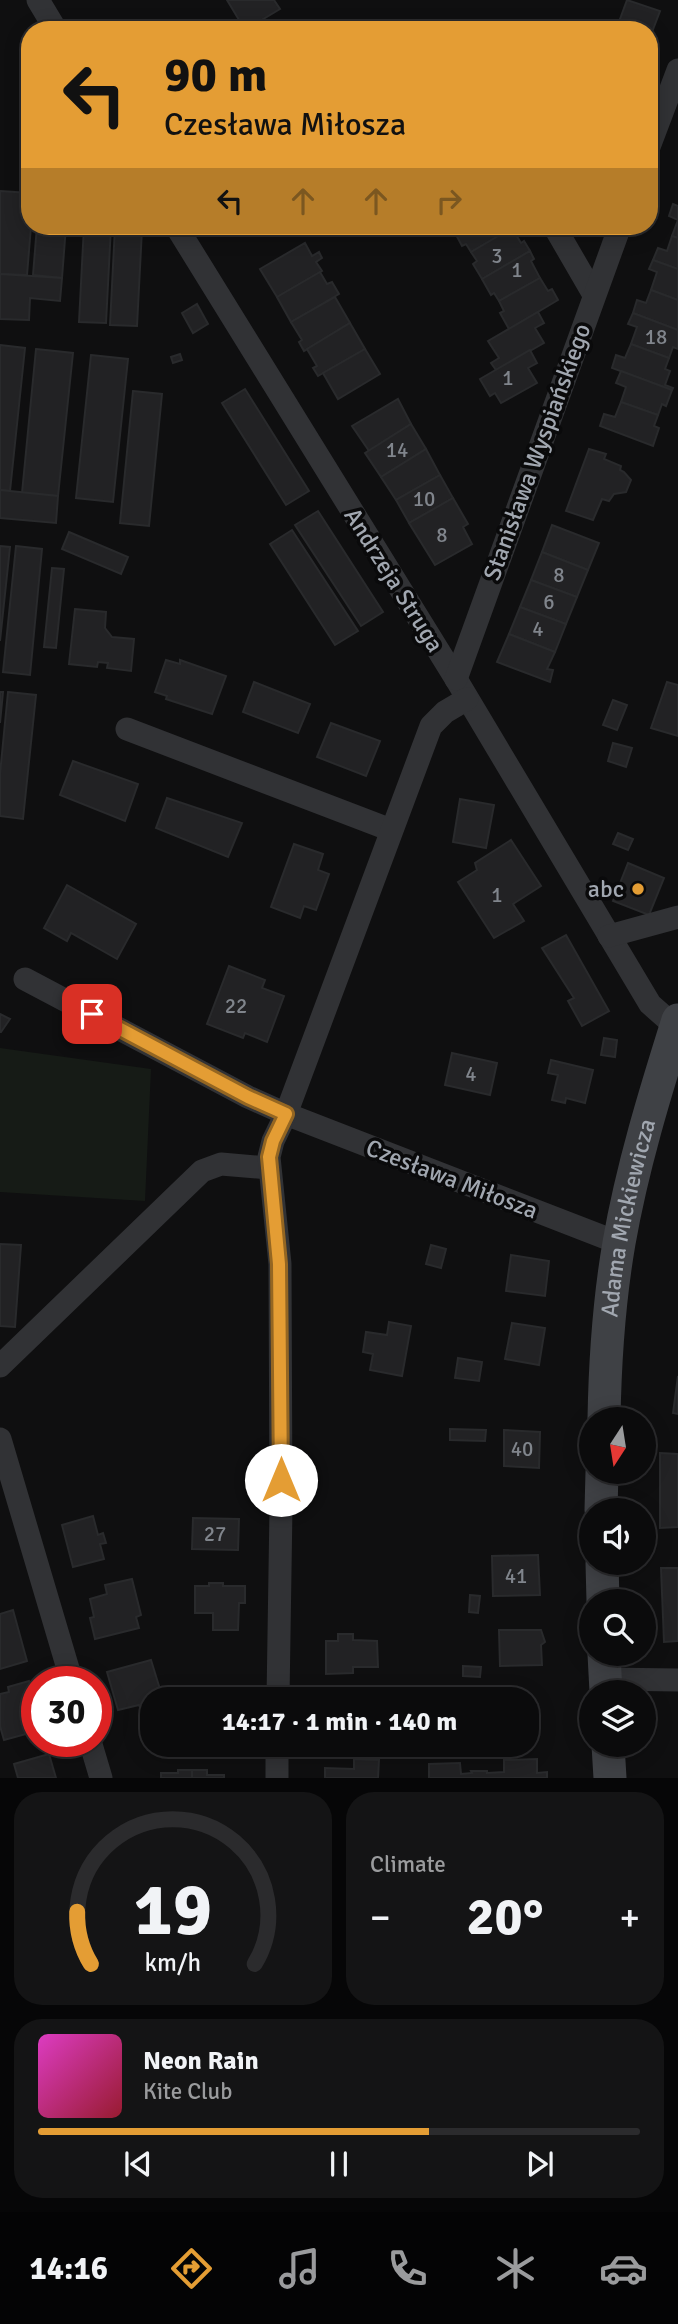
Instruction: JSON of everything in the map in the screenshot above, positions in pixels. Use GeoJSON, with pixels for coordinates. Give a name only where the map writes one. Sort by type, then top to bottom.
{"type":"FeatureCollection","features":[{"type":"Feature","properties":{"kind":"main road","name":"Adama Mickiewicza"},"geometry":{"type":"LineString","coordinates":[[605,1407],[607,1351],[619,1243],[639,1152],[677,1024]]}},
{"type":"Feature","properties":{"kind":"main road"},"geometry":{"type":"LineString","coordinates":[[609,1757],[610,1778]]}},
{"type":"Feature","properties":{"kind":"street"},"geometry":{"type":"LineString","coordinates":[[38,0],[51,21]]}},
{"type":"Feature","properties":{"kind":"street"},"geometry":{"type":"LineString","coordinates":[[658,123],[678,71]]}},
{"type":"Feature","properties":{"kind":"street","name":"Andrzeja Struga"},"geometry":{"type":"LineString","coordinates":[[182,235],[461,689],[650,1004],[677,1024]]}},
{"type":"Feature","properties":{"kind":"street"},"geometry":{"type":"LineString","coordinates":[[559,235],[594,295]]}},
{"type":"Feature","properties":{"kind":"street","name":"Stanisława Wyspiańskiego"},"geometry":{"type":"LineString","coordinates":[[461,689],[617,235]]}},
{"type":"Feature","properties":{"kind":"street"},"geometry":{"type":"LineString","coordinates":[[278,1687],[281,1507],[279,1264],[269,1168],[270,1148],[286,1114],[431,726],[461,689]]}},
{"type":"Feature","properties":{"kind":"street"},"geometry":{"type":"LineString","coordinates":[[127,729],[391,830]]}},
{"type":"Feature","properties":{"kind":"street"},"geometry":{"type":"LineString","coordinates":[[609,936],[678,917]]}},
{"type":"Feature","properties":{"kind":"street","name":"Czesława Miłosza"},"geometry":{"type":"LineString","coordinates":[[25,979],[248,1097],[286,1114],[619,1243]]}},
{"type":"Feature","properties":{"kind":"street"},"geometry":{"type":"LineString","coordinates":[[0,1366],[202,1171],[221,1164],[269,1168]]}},
{"type":"Feature","properties":{"kind":"street"},"geometry":{"type":"LineString","coordinates":[[0,1439],[67,1666]]}},
{"type":"Feature","properties":{"kind":"street"},"geometry":{"type":"LineString","coordinates":[[605,1675],[678,1680]]}},
{"type":"Feature","properties":{"kind":"street"},"geometry":{"type":"LineString","coordinates":[[95,1757],[101,1778]]}},
{"type":"Feature","properties":{"kind":"street"},"geometry":{"type":"LineString","coordinates":[[277,1757],[277,1778]]}},
{"type":"Feature","properties":{"kind":"shaded area"},"geometry":{"type":"Polygon","coordinates":[[[0,1048],[151,1069],[145,1201],[0,1192],[0,1048]]]}},
{"type":"Feature","properties":{"kind":"building"},"geometry":{"type":"Polygon","coordinates":[[[227,0],[274,0],[280,9],[260,21],[240,21],[227,0]]]}},
{"type":"Feature","properties":{"kind":"building"},"geometry":{"type":"Polygon","coordinates":[[[627,0],[660,11],[656,21],[619,21],[627,0]]]}},
{"type":"Feature","properties":{"kind":"building"},"geometry":{"type":"Polygon","coordinates":[[[0,191],[21,192],[21,235],[30,235],[27,275],[0,274],[0,191]]]}},
{"type":"Feature","properties":{"kind":"building"},"geometry":{"type":"Polygon","coordinates":[[[673,204],[678,206],[678,220],[669,216],[673,204]]]}},
{"type":"Feature","properties":{"kind":"building"},"geometry":{"type":"Polygon","coordinates":[[[678,220],[678,238],[672,236],[678,220]]]}},
{"type":"Feature","properties":{"kind":"building"},"geometry":{"type":"Polygon","coordinates":[[[36,235],[65,235],[62,278],[33,275],[36,235]]]}},
{"type":"Feature","properties":{"kind":"building"},"geometry":{"type":"Polygon","coordinates":[[[84,235],[111,235],[106,323],[79,322],[84,235]]]}},
{"type":"Feature","properties":{"kind":"building"},"geometry":{"type":"Polygon","coordinates":[[[115,235],[142,235],[137,326],[110,325],[115,235]]]}},
{"type":"Feature","properties":{"kind":"building"},"geometry":{"type":"Polygon","coordinates":[[[456,235],[500,235],[471,252],[466,244],[462,246],[456,235]]]}},
{"type":"Feature","properties":{"kind":"building"},"geometry":{"type":"Polygon","coordinates":[[[500,235],[516,235],[530,251],[482,279],[473,264],[477,261],[471,252],[500,235]]]}},
{"type":"Feature","properties":{"kind":"building"},"geometry":{"type":"Polygon","coordinates":[[[672,236],[678,238],[678,269],[653,260],[658,248],[667,251],[672,236]]]}},
{"type":"Feature","properties":{"kind":"building"},"geometry":{"type":"Polygon","coordinates":[[[305,243],[312,256],[319,252],[322,258],[316,262],[322,271],[277,297],[260,269],[305,243]]]}},
{"type":"Feature","properties":{"kind":"building"},"geometry":{"type":"Polygon","coordinates":[[[530,251],[534,259],[531,261],[540,278],[499,301],[494,293],[491,295],[482,279],[530,251]]]}},
{"type":"Feature","properties":{"kind":"building"},"geometry":{"type":"Polygon","coordinates":[[[653,260],[678,269],[678,300],[651,290],[657,272],[649,269],[653,260]]]}},
{"type":"Feature","properties":{"kind":"building"},"geometry":{"type":"Polygon","coordinates":[[[320,272],[327,284],[332,282],[339,294],[291,322],[277,297],[320,272]]]}},
{"type":"Feature","properties":{"kind":"building"},"geometry":{"type":"Polygon","coordinates":[[[0,274],[62,278],[60,301],[30,298],[29,320],[0,319],[0,274]]]}},
{"type":"Feature","properties":{"kind":"building"},"geometry":{"type":"Polygon","coordinates":[[[540,278],[548,291],[552,289],[558,300],[509,329],[500,313],[504,311],[499,301],[540,278]]]}},
{"type":"Feature","properties":{"kind":"building"},"geometry":{"type":"Polygon","coordinates":[[[651,290],[678,300],[678,330],[633,313],[637,300],[646,303],[651,290]]]}},
{"type":"Feature","properties":{"kind":"building"},"geometry":{"type":"Polygon","coordinates":[[[335,297],[350,323],[304,351],[299,342],[302,340],[291,322],[335,297]]]}},
{"type":"Feature","properties":{"kind":"building"},"geometry":{"type":"Polygon","coordinates":[[[197,304],[208,324],[193,333],[182,313],[197,304]]]}},
{"type":"Feature","properties":{"kind":"building"},"geometry":{"type":"Polygon","coordinates":[[[538,312],[544,323],[535,328],[544,343],[496,370],[491,363],[499,358],[488,341],[538,312]]]}},
{"type":"Feature","properties":{"kind":"building"},"geometry":{"type":"Polygon","coordinates":[[[633,313],[678,330],[678,349],[673,347],[669,358],[631,344],[637,327],[628,324],[633,313]]]}},
{"type":"Feature","properties":{"kind":"building"},"geometry":{"type":"Polygon","coordinates":[[[350,323],[365,349],[318,376],[313,368],[317,366],[307,349],[350,323]]]}},
{"type":"Feature","properties":{"kind":"building"},"geometry":{"type":"Polygon","coordinates":[[[631,344],[669,358],[665,369],[670,371],[665,385],[673,388],[672,390],[612,368],[616,355],[625,358],[631,344]]]}},
{"type":"Feature","properties":{"kind":"building"},"geometry":{"type":"Polygon","coordinates":[[[0,345],[25,348],[10,491],[0,490],[0,345]]]}},
{"type":"Feature","properties":{"kind":"building"},"geometry":{"type":"Polygon","coordinates":[[[36,349],[73,353],[58,496],[22,493],[36,349]]]}},
{"type":"Feature","properties":{"kind":"building"},"geometry":{"type":"Polygon","coordinates":[[[365,349],[380,374],[338,399],[323,373],[365,349]]]}},
{"type":"Feature","properties":{"kind":"building"},"geometry":{"type":"Polygon","coordinates":[[[530,350],[537,363],[528,368],[537,383],[501,403],[495,393],[490,396],[480,379],[530,350]]]}},
{"type":"Feature","properties":{"kind":"building"},"geometry":{"type":"Polygon","coordinates":[[[180,354],[182,360],[173,363],[171,357],[180,354]]]}},
{"type":"Feature","properties":{"kind":"building"},"geometry":{"type":"Polygon","coordinates":[[[91,355],[128,359],[113,502],[76,498],[91,355]]]}},
{"type":"Feature","properties":{"kind":"building"},"geometry":{"type":"Polygon","coordinates":[[[621,371],[672,390],[666,406],[662,404],[658,415],[621,402],[626,387],[616,383],[621,371]]]}},
{"type":"Feature","properties":{"kind":"building"},"geometry":{"type":"Polygon","coordinates":[[[245,389],[309,491],[286,505],[222,403],[245,389]]]}},
{"type":"Feature","properties":{"kind":"building"},"geometry":{"type":"Polygon","coordinates":[[[133,391],[162,394],[149,526],[120,523],[133,391]]]}},
{"type":"Feature","properties":{"kind":"building"},"geometry":{"type":"Polygon","coordinates":[[[398,399],[411,424],[369,451],[352,426],[398,399]]]}},
{"type":"Feature","properties":{"kind":"building"},"geometry":{"type":"Polygon","coordinates":[[[621,402],[658,415],[654,426],[659,428],[653,446],[600,426],[604,414],[615,417],[621,402]]]}},
{"type":"Feature","properties":{"kind":"building"},"geometry":{"type":"Polygon","coordinates":[[[411,424],[426,449],[381,477],[365,453],[411,424]]]}},
{"type":"Feature","properties":{"kind":"building"},"geometry":{"type":"Polygon","coordinates":[[[426,449],[440,475],[396,500],[381,477],[426,449]]]}},
{"type":"Feature","properties":{"kind":"building"},"geometry":{"type":"Polygon","coordinates":[[[589,449],[606,454],[604,459],[621,466],[620,470],[631,480],[626,492],[614,494],[609,501],[602,499],[593,520],[566,511],[589,449]]]}},
{"type":"Feature","properties":{"kind":"building"},"geometry":{"type":"Polygon","coordinates":[[[440,475],[453,498],[409,523],[396,500],[440,475]]]}},
{"type":"Feature","properties":{"kind":"building"},"geometry":{"type":"Polygon","coordinates":[[[0,490],[58,496],[56,523],[0,518],[0,490]]]}},
{"type":"Feature","properties":{"kind":"building"},"geometry":{"type":"Polygon","coordinates":[[[453,498],[468,524],[463,527],[472,544],[435,565],[409,523],[453,498]]]}},
{"type":"Feature","properties":{"kind":"building"},"geometry":{"type":"Polygon","coordinates":[[[318,511],[383,612],[361,626],[295,525],[318,511]]]}},
{"type":"Feature","properties":{"kind":"building"},"geometry":{"type":"Polygon","coordinates":[[[552,525],[599,543],[588,570],[542,552],[552,525]]]}},
{"type":"Feature","properties":{"kind":"building"},"geometry":{"type":"Polygon","coordinates":[[[292,530],[358,631],[335,645],[270,544],[292,530]]]}},
{"type":"Feature","properties":{"kind":"building"},"geometry":{"type":"Polygon","coordinates":[[[69,532],[128,557],[121,574],[62,549],[69,532]]]}},
{"type":"Feature","properties":{"kind":"building"},"geometry":{"type":"Polygon","coordinates":[[[0,546],[10,547],[0,641],[0,546]]]}},
{"type":"Feature","properties":{"kind":"building"},"geometry":{"type":"Polygon","coordinates":[[[16,546],[42,549],[30,675],[3,672],[16,546]]]}},
{"type":"Feature","properties":{"kind":"building"},"geometry":{"type":"Polygon","coordinates":[[[542,552],[588,570],[577,597],[531,580],[542,552]]]}},
{"type":"Feature","properties":{"kind":"building"},"geometry":{"type":"Polygon","coordinates":[[[52,568],[64,569],[56,648],[44,647],[52,568]]]}},
{"type":"Feature","properties":{"kind":"building"},"geometry":{"type":"Polygon","coordinates":[[[531,580],[577,597],[566,624],[520,607],[531,580]]]}},
{"type":"Feature","properties":{"kind":"building"},"geometry":{"type":"Polygon","coordinates":[[[520,607],[566,624],[555,652],[509,634],[520,607]]]}},
{"type":"Feature","properties":{"kind":"building"},"geometry":{"type":"Polygon","coordinates":[[[75,609],[106,612],[105,628],[112,637],[134,639],[131,671],[107,668],[108,663],[98,662],[97,667],[69,664],[75,609]]]}},
{"type":"Feature","properties":{"kind":"building"},"geometry":{"type":"Polygon","coordinates":[[[509,634],[555,652],[547,669],[553,670],[550,682],[497,662],[509,634]]]}},
{"type":"Feature","properties":{"kind":"building"},"geometry":{"type":"Polygon","coordinates":[[[166,660],[180,664],[180,660],[226,676],[212,714],[166,699],[167,696],[155,692],[166,660]]]}},
{"type":"Feature","properties":{"kind":"building"},"geometry":{"type":"Polygon","coordinates":[[[254,682],[310,704],[298,733],[243,712],[254,682]]]}},
{"type":"Feature","properties":{"kind":"building"},"geometry":{"type":"Polygon","coordinates":[[[667,682],[678,685],[678,736],[651,728],[667,682]]]}},
{"type":"Feature","properties":{"kind":"building"},"geometry":{"type":"Polygon","coordinates":[[[0,692],[3,692],[0,723],[0,692]]]}},
{"type":"Feature","properties":{"kind":"building"},"geometry":{"type":"Polygon","coordinates":[[[8,692],[36,695],[23,819],[0,816],[0,774],[8,692]]]}},
{"type":"Feature","properties":{"kind":"building"},"geometry":{"type":"Polygon","coordinates":[[[613,700],[627,705],[617,730],[603,725],[613,700]]]}},
{"type":"Feature","properties":{"kind":"building"},"geometry":{"type":"Polygon","coordinates":[[[331,723],[380,741],[366,776],[317,757],[331,723]]]}},
{"type":"Feature","properties":{"kind":"building"},"geometry":{"type":"Polygon","coordinates":[[[613,743],[632,748],[626,767],[608,761],[613,743]]]}},
{"type":"Feature","properties":{"kind":"building"},"geometry":{"type":"Polygon","coordinates":[[[73,761],[138,784],[125,821],[60,795],[73,761]]]}},
{"type":"Feature","properties":{"kind":"building"},"geometry":{"type":"Polygon","coordinates":[[[167,798],[242,823],[228,857],[156,828],[167,798]]]}},
{"type":"Feature","properties":{"kind":"building"},"geometry":{"type":"Polygon","coordinates":[[[460,799],[494,805],[486,848],[453,842],[460,799]]]}},
{"type":"Feature","properties":{"kind":"building"},"geometry":{"type":"Polygon","coordinates":[[[618,833],[633,839],[628,850],[613,844],[618,833]]]}},
{"type":"Feature","properties":{"kind":"building"},"geometry":{"type":"Polygon","coordinates":[[[511,840],[541,886],[513,904],[524,921],[494,938],[458,882],[477,870],[475,863],[511,840]]]}},
{"type":"Feature","properties":{"kind":"building"},"geometry":{"type":"Polygon","coordinates":[[[294,844],[323,854],[318,870],[329,874],[316,910],[304,906],[300,918],[271,907],[294,844]]]}},
{"type":"Feature","properties":{"kind":"building","name":"abc"},"geometry":{"type":"Polygon","coordinates":[[[628,863],[664,878],[649,915],[613,901],[628,863]]]}},
{"type":"Feature","properties":{"kind":"building"},"geometry":{"type":"Polygon","coordinates":[[[67,885],[136,924],[117,959],[71,933],[67,941],[44,928],[67,885]]]}},
{"type":"Feature","properties":{"kind":"building"},"geometry":{"type":"Polygon","coordinates":[[[566,935],[609,1011],[582,1026],[568,1001],[574,998],[542,948],[566,935]]]}},
{"type":"Feature","properties":{"kind":"building"},"geometry":{"type":"Polygon","coordinates":[[[229,966],[265,980],[262,988],[284,996],[267,1042],[245,1033],[243,1038],[207,1024],[229,966]]]}},
{"type":"Feature","properties":{"kind":"building"},"geometry":{"type":"Polygon","coordinates":[[[0,1014],[10,1019],[1,1032],[0,1032],[0,1014]]]}},
{"type":"Feature","properties":{"kind":"building"},"geometry":{"type":"Polygon","coordinates":[[[604,1038],[617,1040],[615,1057],[601,1055],[604,1038]]]}},
{"type":"Feature","properties":{"kind":"building"},"geometry":{"type":"Polygon","coordinates":[[[452,1053],[497,1063],[490,1095],[445,1085],[452,1053]]]}},
{"type":"Feature","properties":{"kind":"building"},"geometry":{"type":"Polygon","coordinates":[[[551,1060],[593,1070],[585,1103],[566,1098],[565,1103],[552,1100],[558,1075],[548,1073],[551,1060]]]}},
{"type":"Feature","properties":{"kind":"building"},"geometry":{"type":"Polygon","coordinates":[[[0,1244],[21,1245],[15,1327],[0,1326],[0,1244]]]}},
{"type":"Feature","properties":{"kind":"building"},"geometry":{"type":"Polygon","coordinates":[[[431,1245],[446,1249],[441,1268],[426,1264],[431,1245]]]}},
{"type":"Feature","properties":{"kind":"building"},"geometry":{"type":"Polygon","coordinates":[[[511,1255],[549,1261],[545,1296],[506,1291],[511,1255]]]}},
{"type":"Feature","properties":{"kind":"building"},"geometry":{"type":"Polygon","coordinates":[[[389,1322],[411,1326],[402,1376],[370,1370],[373,1354],[363,1352],[366,1332],[387,1335],[389,1322]]]}},
{"type":"Feature","properties":{"kind":"building"},"geometry":{"type":"Polygon","coordinates":[[[512,1323],[545,1328],[539,1365],[505,1359],[512,1323]]]}},
{"type":"Feature","properties":{"kind":"building"},"geometry":{"type":"Polygon","coordinates":[[[458,1358],[482,1362],[479,1381],[455,1378],[458,1358]]]}},
{"type":"Feature","properties":{"kind":"building"},"geometry":{"type":"Polygon","coordinates":[[[678,1376],[678,1414],[673,1413],[678,1376]]]}},
{"type":"Feature","properties":{"kind":"building"},"geometry":{"type":"Polygon","coordinates":[[[450,1429],[486,1430],[485,1441],[450,1440],[450,1429]]]}},
{"type":"Feature","properties":{"kind":"building"},"geometry":{"type":"Polygon","coordinates":[[[504,1430],[540,1432],[539,1468],[504,1466],[504,1430]]]}},
{"type":"Feature","properties":{"kind":"building"},"geometry":{"type":"Polygon","coordinates":[[[660,1453],[678,1454],[678,1527],[660,1528],[660,1453]]]}},
{"type":"Feature","properties":{"kind":"building"},"geometry":{"type":"Polygon","coordinates":[[[93,1516],[98,1535],[103,1533],[106,1543],[100,1544],[104,1559],[73,1567],[62,1525],[93,1516]]]}},
{"type":"Feature","properties":{"kind":"building"},"geometry":{"type":"Polygon","coordinates":[[[193,1518],[239,1519],[238,1550],[192,1549],[193,1518]]]}},
{"type":"Feature","properties":{"kind":"building"},"geometry":{"type":"Polygon","coordinates":[[[538,1555],[540,1595],[493,1596],[492,1556],[538,1555]]]}},
{"type":"Feature","properties":{"kind":"building"},"geometry":{"type":"Polygon","coordinates":[[[661,1568],[678,1568],[678,1641],[664,1642],[661,1568]]]}},
{"type":"Feature","properties":{"kind":"building"},"geometry":{"type":"Polygon","coordinates":[[[132,1579],[141,1615],[136,1617],[139,1628],[95,1639],[90,1618],[94,1617],[90,1599],[107,1594],[105,1585],[132,1579]]]}},
{"type":"Feature","properties":{"kind":"building"},"geometry":{"type":"Polygon","coordinates":[[[209,1583],[245,1586],[245,1603],[239,1603],[238,1630],[213,1630],[213,1613],[195,1613],[195,1586],[209,1586],[209,1583]]]}},
{"type":"Feature","properties":{"kind":"building"},"geometry":{"type":"Polygon","coordinates":[[[470,1595],[480,1596],[478,1613],[469,1612],[470,1595]]]}},
{"type":"Feature","properties":{"kind":"building"},"geometry":{"type":"Polygon","coordinates":[[[13,1610],[27,1661],[0,1669],[0,1614],[13,1610]]]}},
{"type":"Feature","properties":{"kind":"building"},"geometry":{"type":"Polygon","coordinates":[[[499,1630],[541,1630],[545,1642],[541,1645],[542,1665],[500,1666],[499,1630]]]}},
{"type":"Feature","properties":{"kind":"building"},"geometry":{"type":"Polygon","coordinates":[[[338,1634],[353,1634],[353,1640],[377,1641],[378,1667],[353,1667],[353,1673],[326,1674],[326,1641],[338,1641],[338,1634]]]}},
{"type":"Feature","properties":{"kind":"building"},"geometry":{"type":"Polygon","coordinates":[[[151,1660],[159,1687],[140,1687],[140,1707],[139,1705],[118,1710],[112,1689],[112,1671],[151,1660]]]}},
{"type":"Feature","properties":{"kind":"building"},"geometry":{"type":"Polygon","coordinates":[[[463,1666],[481,1667],[480,1677],[463,1676],[463,1666]]]}},
{"type":"Feature","properties":{"kind":"building"},"geometry":{"type":"Polygon","coordinates":[[[21,1683],[21,1735],[4,1740],[0,1726],[0,1694],[9,1692],[8,1687],[21,1683]]]}},
{"type":"Feature","properties":{"kind":"building"},"geometry":{"type":"Polygon","coordinates":[[[38,1757],[50,1757],[56,1778],[18,1778],[14,1764],[38,1757]]]}},
{"type":"Feature","properties":{"kind":"building"},"geometry":{"type":"Polygon","coordinates":[[[354,1759],[379,1760],[378,1778],[325,1778],[325,1768],[354,1769],[354,1759]]]}},
{"type":"Feature","properties":{"kind":"building"},"geometry":{"type":"Polygon","coordinates":[[[537,1759],[537,1773],[547,1772],[547,1778],[429,1778],[429,1764],[460,1763],[461,1774],[472,1773],[471,1771],[487,1773],[504,1772],[504,1760],[537,1759]]]}},
{"type":"Feature","properties":{"kind":"building"},"geometry":{"type":"Polygon","coordinates":[[[178,1770],[192,1770],[192,1778],[161,1778],[161,1773],[178,1773],[178,1770]]]}},
{"type":"Feature","properties":{"kind":"building"},"geometry":{"type":"Polygon","coordinates":[[[192,1770],[207,1770],[207,1775],[224,1775],[224,1778],[192,1778],[192,1770]]]}},
{"type":"Feature","properties":{"kind":"place","name":"abc"},"geometry":{"type":"Point","coordinates":[638,889]}},
{"type":"Feature","properties":{"kind":"route"},"geometry":{"type":"LineString","coordinates":[[92,1014],[248,1097],[286,1114],[273,1141],[269,1157],[279,1264],[281,1480]]}}]}
